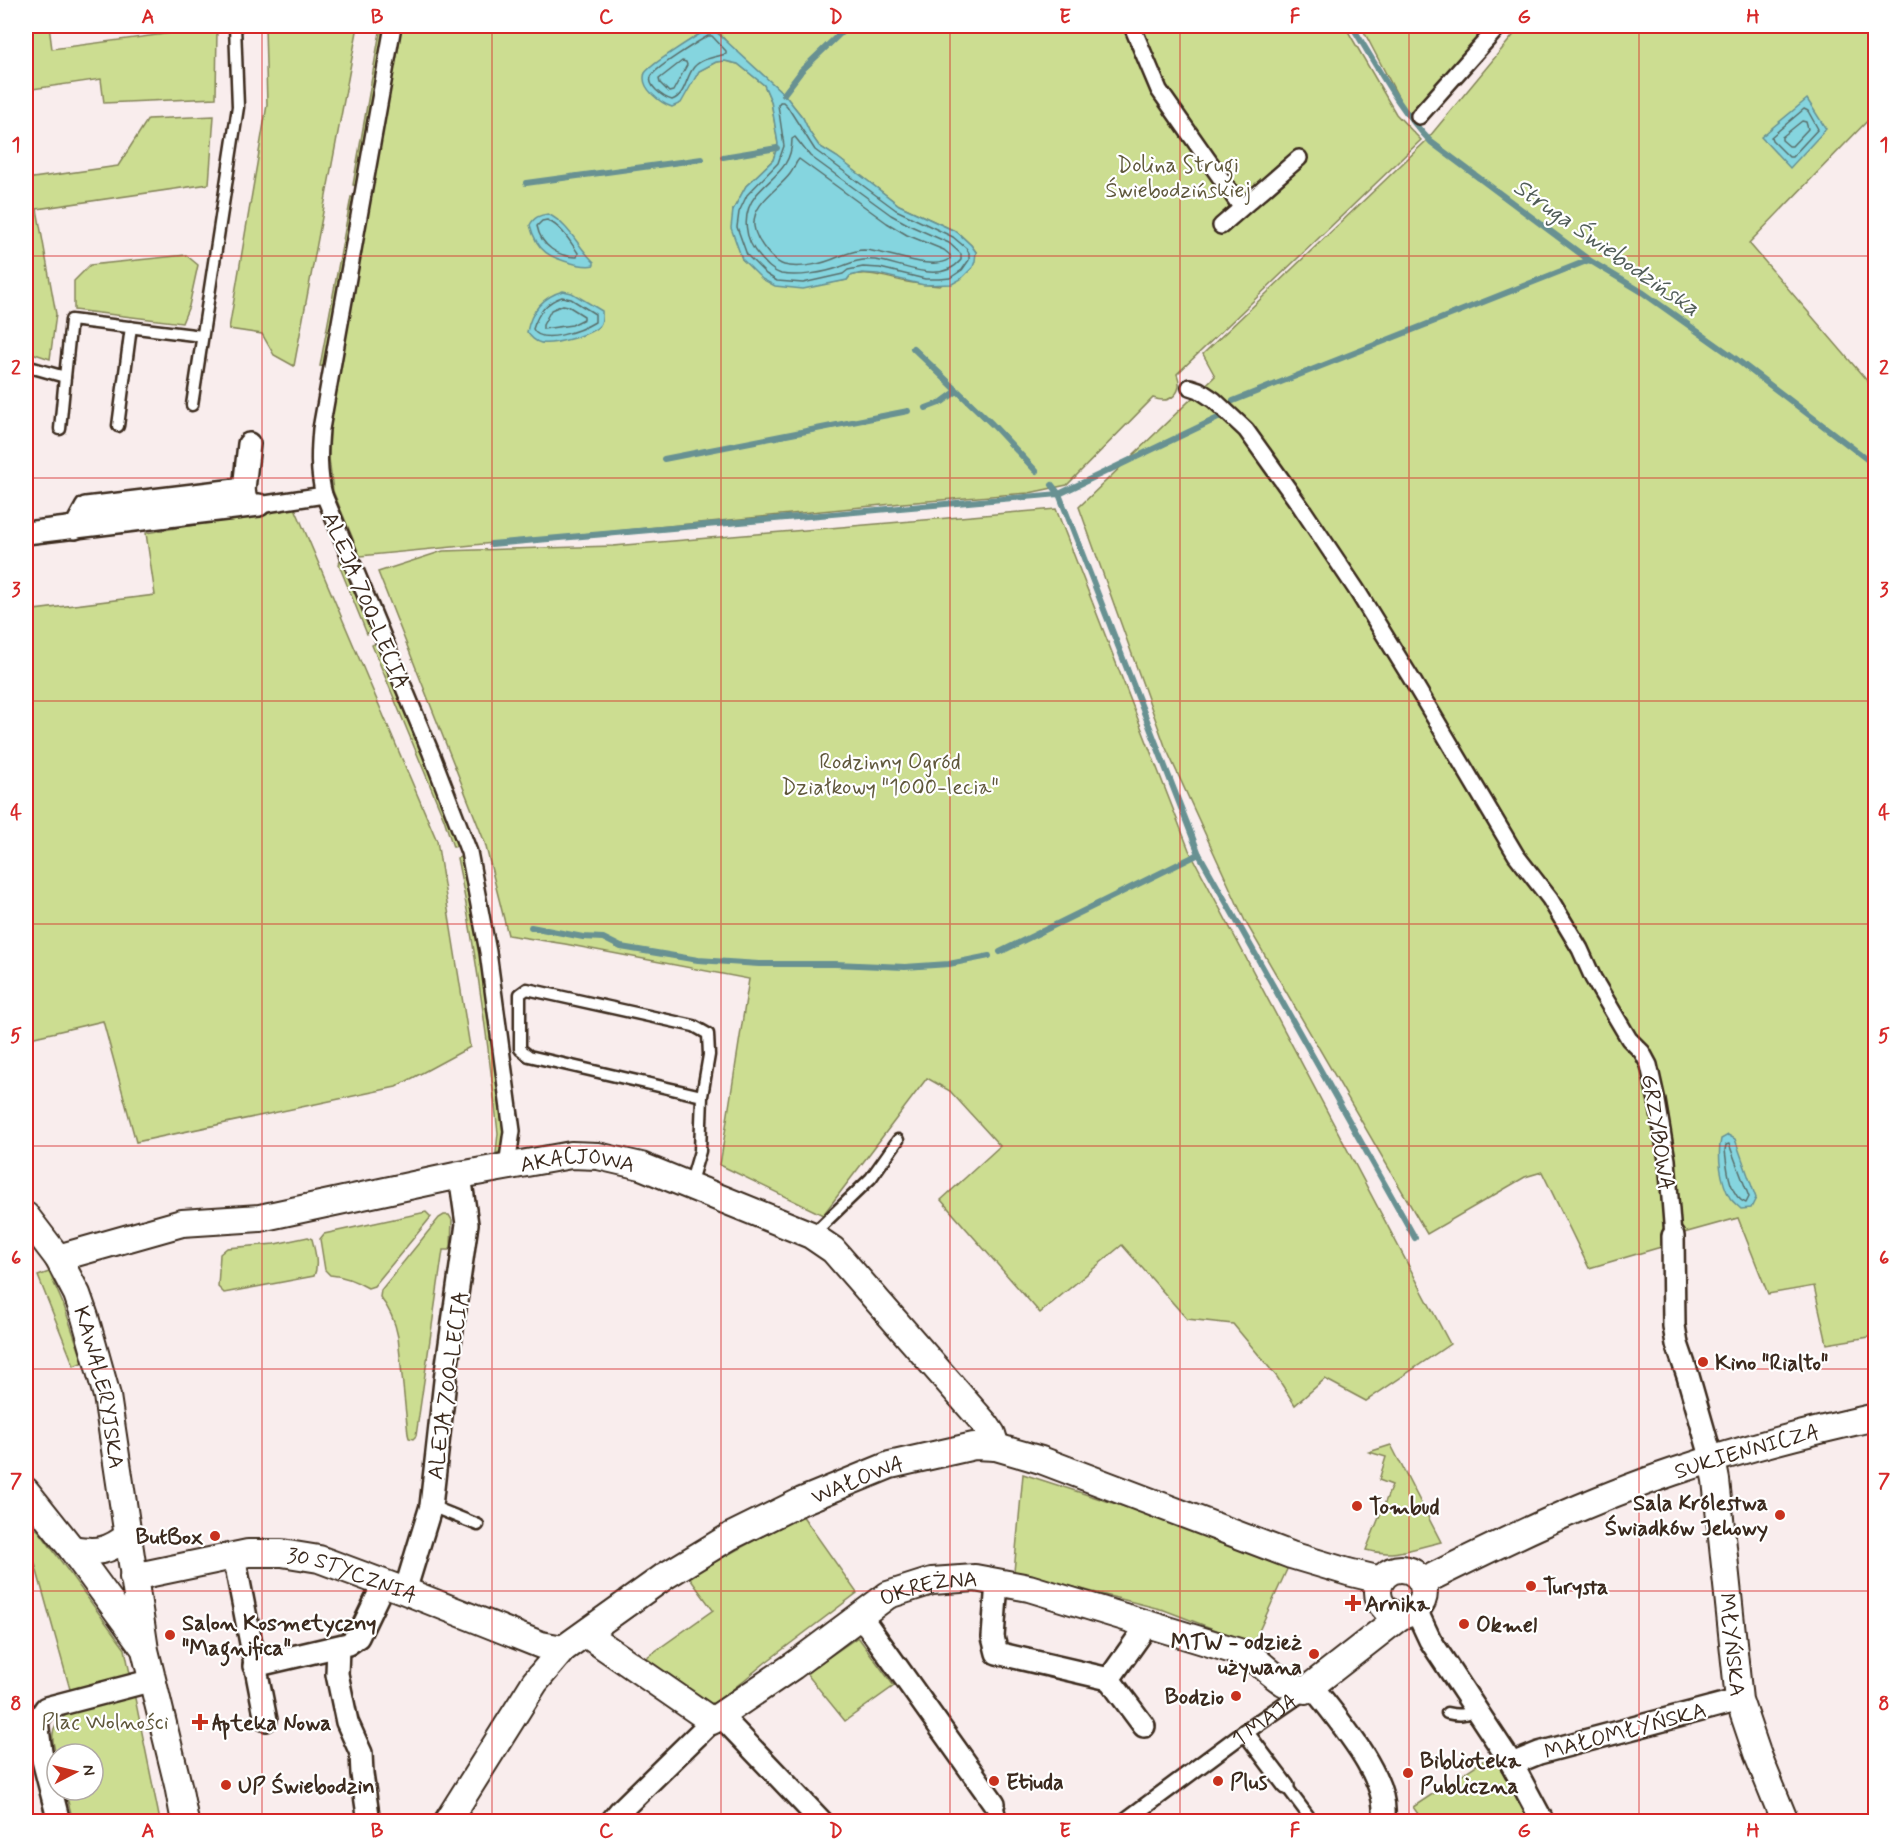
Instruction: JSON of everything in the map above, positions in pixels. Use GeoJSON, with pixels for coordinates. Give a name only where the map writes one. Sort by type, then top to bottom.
{"type":"FeatureCollection","features":[{"type":"Feature","properties":{"kind":"street","name":"ALEJA 700-LECIA"},"geometry":{"type":"LineString","coordinates":[[393,26],[321,429],[318,462],[324,495],[431,753],[469,852],[488,952],[512,1131],[507,1166]]}},
{"type":"Feature","properties":{"kind":"street"},"geometry":{"type":"LineString","coordinates":[[1131,26],[1159,90],[1241,207]]}},
{"type":"Feature","properties":{"kind":"street"},"geometry":{"type":"LineString","coordinates":[[1419,116],[1499,26]]}},
{"type":"Feature","properties":{"kind":"street"},"geometry":{"type":"LineString","coordinates":[[1221,226],[1299,158]]}},
{"type":"Feature","properties":{"kind":"street","name":"GRZYBOWA"},"geometry":{"type":"LineString","coordinates":[[1190,387],[1214,400],[1246,430],[1301,507],[1356,589],[1516,855],[1550,899],[1629,1039],[1642,1052],[1649,1065],[1667,1161],[1673,1236],[1674,1326],[1677,1344],[1712,1460]]}},
{"type":"Feature","properties":{"kind":"street"},"geometry":{"type":"LineString","coordinates":[[249,444],[250,500]]}},
{"type":"Feature","properties":{"kind":"street"},"geometry":{"type":"LineString","coordinates":[[26,533],[75,528],[250,500],[324,495]]}},
{"type":"Feature","properties":{"kind":"street","name":"AKACJOWA"},"geometry":{"type":"LineString","coordinates":[[58,1258],[182,1223],[260,1218],[507,1166],[571,1155],[598,1156],[640,1166],[690,1185],[811,1235],[832,1250],[852,1270],[986,1425],[996,1447]]}},
{"type":"Feature","properties":{"kind":"street","name":"ALEJA 700-LECIA"},"geometry":{"type":"LineString","coordinates":[[338,1647],[358,1637],[394,1587],[431,1506],[446,1372],[467,1224],[460,1175]]}},
{"type":"Feature","properties":{"kind":"street","name":"KAWALERYJSKA"},"geometry":{"type":"LineString","coordinates":[[26,1228],[58,1258],[86,1317],[107,1396],[133,1577]]}},
{"type":"Feature","properties":{"kind":"street","name":"SUKIENNICZA"},"geometry":{"type":"LineString","coordinates":[[1422,1582],[1565,1514],[1647,1482],[1773,1442],[1875,1417]]}},
{"type":"Feature","properties":{"kind":"street","name":"WAŁOWA"},"geometry":{"type":"LineString","coordinates":[[447,1821],[514,1712],[535,1682],[563,1649],[665,1576],[731,1536],[802,1501],[890,1465],[974,1446],[996,1447],[1041,1460],[1288,1553],[1381,1580]]}},
{"type":"Feature","properties":{"kind":"street","name":"MŁYŃSKA"},"geometry":{"type":"LineString","coordinates":[[1712,1460],[1740,1700],[1757,1753],[1785,1821]]}},
{"type":"Feature","properties":{"kind":"street"},"geometry":{"type":"LineString","coordinates":[[26,1491],[72,1549],[145,1650]]}},
{"type":"Feature","properties":{"kind":"street"},"geometry":{"type":"LineString","coordinates":[[72,1549],[95,1552],[117,1545],[128,1536]]}},
{"type":"Feature","properties":{"kind":"street","name":"30 STYCZNIA"},"geometry":{"type":"LineString","coordinates":[[133,1577],[248,1553],[282,1553],[319,1559],[541,1645],[563,1649]]}},
{"type":"Feature","properties":{"kind":"street"},"geometry":{"type":"LineString","coordinates":[[234,1556],[266,1720]]}},
{"type":"Feature","properties":{"kind":"street"},"geometry":{"type":"LineString","coordinates":[[1393,1569],[1409,1569],[1418,1575],[1422,1582],[1425,1591],[1424,1599],[1409,1612],[1389,1612],[1379,1599],[1381,1580],[1393,1569]]}},
{"type":"Feature","properties":{"kind":"street"},"geometry":{"type":"LineString","coordinates":[[133,1577],[145,1650],[178,1785],[184,1821]]}},
{"type":"Feature","properties":{"kind":"street","name":"OKRĘŻNA"},"geometry":{"type":"LineString","coordinates":[[611,1821],[719,1716],[793,1666],[888,1595],[932,1581],[975,1578],[1029,1588],[1249,1655],[1281,1682],[1294,1689],[1309,1688]]}},
{"type":"Feature","properties":{"kind":"street"},"geometry":{"type":"LineString","coordinates":[[997,1582],[993,1637],[997,1653],[1109,1678],[1144,1726]]}},
{"type":"Feature","properties":{"kind":"street"},"geometry":{"type":"LineString","coordinates":[[1409,1612],[1431,1640],[1512,1764],[1543,1821]]}},
{"type":"Feature","properties":{"kind":"street","name":"1 MAJA"},"geometry":{"type":"LineString","coordinates":[[1124,1821],[1309,1688],[1409,1612]]}},
{"type":"Feature","properties":{"kind":"street"},"geometry":{"type":"LineString","coordinates":[[860,1615],[994,1812]]}},
{"type":"Feature","properties":{"kind":"street"},"geometry":{"type":"LineString","coordinates":[[1109,1678],[1148,1624]]}},
{"type":"Feature","properties":{"kind":"street"},"geometry":{"type":"LineString","coordinates":[[586,1634],[719,1716],[822,1821]]}},
{"type":"Feature","properties":{"kind":"street"},"geometry":{"type":"LineString","coordinates":[[254,1666],[338,1647],[337,1674],[347,1722],[360,1753],[369,1821]]}},
{"type":"Feature","properties":{"kind":"street"},"geometry":{"type":"LineString","coordinates":[[59,1821],[41,1752],[37,1721],[46,1708],[153,1680]]}},
{"type":"Feature","properties":{"kind":"street"},"geometry":{"type":"LineString","coordinates":[[1309,1688],[1354,1742],[1376,1776],[1385,1802],[1383,1821]]}},
{"type":"Feature","properties":{"kind":"street","name":"MAŁOMŁYŃSKA"},"geometry":{"type":"LineString","coordinates":[[1512,1764],[1539,1753],[1740,1700]]}},
{"type":"Feature","properties":{"kind":"street"},"geometry":{"type":"LineString","coordinates":[[1242,1734],[1286,1786]]}},
{"type":"Feature","properties":{"kind":"lane"},"geometry":{"type":"LineString","coordinates":[[192,405],[238,107],[235,26]]}},
{"type":"Feature","properties":{"kind":"lane"},"geometry":{"type":"LineString","coordinates":[[60,429],[71,320],[202,336]]}},
{"type":"Feature","properties":{"kind":"lane"},"geometry":{"type":"LineString","coordinates":[[118,426],[131,327]]}},
{"type":"Feature","properties":{"kind":"lane"},"geometry":{"type":"LineString","coordinates":[[26,366],[65,377]]}},
{"type":"Feature","properties":{"kind":"lane"},"geometry":{"type":"LineString","coordinates":[[690,1185],[700,1151],[702,1096],[709,1055],[708,1034],[694,1026],[562,996],[527,989],[520,994],[520,1049],[529,1056],[702,1096]]}},
{"type":"Feature","properties":{"kind":"lane"},"geometry":{"type":"LineString","coordinates":[[811,1235],[871,1178],[898,1140]]}},
{"type":"Feature","properties":{"kind":"lane"},"geometry":{"type":"LineString","coordinates":[[431,1506],[478,1525]]}},
{"type":"Feature","properties":{"kind":"lane"},"geometry":{"type":"LineString","coordinates":[[1448,1713],[1468,1714],[1476,1709]]}},
{"type":"Feature","properties":{"kind":"lane"},"geometry":{"type":"LineString","coordinates":[[1286,1786],[1313,1821]]}},
{"type":"Feature","properties":{"kind":"green space"},"geometry":{"type":"Polygon","coordinates":[[[26,26],[49,26],[52,49],[217,27],[216,98],[104,103],[101,79],[26,90],[26,26]]]}},
{"type":"Feature","properties":{"kind":"green space"},"geometry":{"type":"Polygon","coordinates":[[[265,26],[358,26],[294,366],[274,355],[262,334],[229,329],[267,105],[265,26]]]}},
{"type":"Feature","properties":{"kind":"green space"},"geometry":{"type":"Polygon","coordinates":[[[381,26],[390,26],[361,187],[353,185],[381,26]]]}},
{"type":"Feature","properties":{"kind":"green space","name":"Dolina Strugi Świebodzińskiej"},"geometry":{"type":"Polygon","coordinates":[[[399,26],[1345,26],[1396,114],[1421,140],[1177,374],[1179,386],[1174,395],[1165,400],[1153,398],[1067,485],[1029,493],[903,503],[360,556],[333,491],[329,458],[330,428],[399,26]],[[720,34],[698,35],[655,64],[645,74],[695,78],[699,71],[716,62],[725,61],[738,64],[764,85],[771,101],[778,144],[773,160],[746,186],[733,210],[742,259],[749,265],[830,283],[864,274],[940,286],[976,252],[957,232],[899,205],[837,157],[819,146],[803,118],[784,94],[730,46],[720,34]]]}},
{"type":"Feature","properties":{"kind":"green space"},"geometry":{"type":"Polygon","coordinates":[[[1361,26],[1489,26],[1411,114],[1403,106],[1361,26]]]}},
{"type":"Feature","properties":{"kind":"green space"},"geometry":{"type":"Polygon","coordinates":[[[1521,26],[1875,26],[1875,113],[1749,243],[1875,390],[1875,1336],[1827,1344],[1814,1286],[1768,1294],[1738,1218],[1673,1236],[1661,1247],[1589,1268],[1542,1172],[1525,1177],[1427,1234],[1245,921],[1165,746],[1079,507],[1215,376],[1203,354],[1425,142],[1521,26]]]}},
{"type":"Feature","properties":{"kind":"green space"},"geometry":{"type":"Polygon","coordinates":[[[214,116],[209,184],[37,209],[56,314],[50,359],[26,351],[26,179],[118,166],[148,119],[214,116]]]}},
{"type":"Feature","properties":{"kind":"green space"},"geometry":{"type":"Polygon","coordinates":[[[351,197],[359,199],[329,367],[320,366],[351,197]]]}},
{"type":"Feature","properties":{"kind":"green space"},"geometry":{"type":"Polygon","coordinates":[[[186,255],[198,265],[189,306],[182,323],[74,310],[74,281],[90,265],[186,255]]]}},
{"type":"Feature","properties":{"kind":"green space"},"geometry":{"type":"Polygon","coordinates":[[[295,508],[437,841],[470,1047],[396,1087],[136,1142],[103,1021],[26,1039],[26,611],[155,595],[146,533],[295,508]]]}},
{"type":"Feature","properties":{"kind":"green space","name":"Rodzinny Ogród Działkowy \"1000-lecia\""},"geometry":{"type":"Polygon","coordinates":[[[1056,509],[1189,850],[1450,1344],[1366,1401],[1325,1379],[1295,1405],[1277,1377],[1233,1324],[1187,1319],[1122,1245],[1040,1313],[941,1200],[1000,1146],[950,1091],[927,1078],[823,1215],[720,1165],[749,979],[508,935],[485,843],[378,572],[443,551],[613,546],[1056,509]]]}},
{"type":"Feature","properties":{"kind":"green space"},"geometry":{"type":"Polygon","coordinates":[[[345,557],[375,630],[367,634],[339,565],[340,560],[345,557]]]}},
{"type":"Feature","properties":{"kind":"green space"},"geometry":{"type":"Polygon","coordinates":[[[380,641],[462,845],[453,847],[444,819],[372,645],[380,641]]]}},
{"type":"Feature","properties":{"kind":"green space"},"geometry":{"type":"Polygon","coordinates":[[[465,856],[472,885],[506,1127],[503,1151],[496,1153],[498,1133],[486,1030],[457,858],[465,856]]]}},
{"type":"Feature","properties":{"kind":"green space"},"geometry":{"type":"Polygon","coordinates":[[[426,1212],[431,1217],[374,1286],[368,1288],[350,1279],[330,1275],[325,1270],[320,1239],[324,1234],[426,1212]]]}},
{"type":"Feature","properties":{"kind":"green space"},"geometry":{"type":"Polygon","coordinates":[[[449,1215],[452,1220],[451,1248],[443,1250],[416,1436],[413,1439],[409,1438],[408,1434],[397,1331],[394,1320],[380,1297],[381,1290],[439,1218],[449,1215]]]}},
{"type":"Feature","properties":{"kind":"green space"},"geometry":{"type":"Polygon","coordinates":[[[308,1237],[312,1239],[315,1253],[314,1276],[224,1293],[218,1287],[220,1254],[227,1248],[275,1244],[308,1237]]]}},
{"type":"Feature","properties":{"kind":"green space"},"geometry":{"type":"Polygon","coordinates":[[[49,1272],[64,1306],[83,1362],[74,1366],[38,1276],[49,1272]]]}},
{"type":"Feature","properties":{"kind":"green space"},"geometry":{"type":"Polygon","coordinates":[[[1391,1445],[1441,1542],[1395,1553],[1366,1550],[1392,1485],[1379,1480],[1386,1457],[1369,1452],[1391,1445]]]}},
{"type":"Feature","properties":{"kind":"green space"},"geometry":{"type":"Polygon","coordinates":[[[1023,1474],[1150,1515],[1289,1565],[1253,1644],[1164,1610],[1014,1572],[1023,1474]]]}},
{"type":"Feature","properties":{"kind":"green space"},"geometry":{"type":"Polygon","coordinates":[[[802,1515],[857,1593],[710,1708],[640,1662],[713,1610],[688,1576],[802,1515]]]}},
{"type":"Feature","properties":{"kind":"green space","name":"Plac Wolności"},"geometry":{"type":"Polygon","coordinates":[[[27,1523],[39,1531],[125,1649],[160,1821],[73,1821],[68,1802],[105,1802],[105,1742],[53,1742],[54,1730],[57,1725],[75,1707],[30,1546],[27,1523]]]}},
{"type":"Feature","properties":{"kind":"green space"},"geometry":{"type":"Polygon","coordinates":[[[858,1637],[894,1686],[845,1721],[806,1673],[858,1637]]]}},
{"type":"Feature","properties":{"kind":"green space"},"geometry":{"type":"Polygon","coordinates":[[[1493,1754],[1530,1821],[1423,1821],[1413,1807],[1493,1754]]]}},
{"type":"Feature","properties":{"kind":"water"},"geometry":{"type":"Polygon","coordinates":[[[707,30],[714,30],[784,94],[803,118],[819,146],[837,157],[899,205],[957,232],[976,252],[973,267],[952,284],[924,285],[878,274],[862,273],[850,276],[847,280],[803,289],[775,286],[762,279],[742,259],[731,228],[733,210],[746,186],[773,160],[778,144],[771,101],[764,85],[738,64],[725,61],[716,62],[699,71],[681,103],[672,107],[654,96],[648,90],[645,82],[644,76],[649,69],[674,50],[707,30]]]}},
{"type":"Feature","properties":{"kind":"water"},"geometry":{"type":"Polygon","coordinates":[[[1807,99],[1826,129],[1790,168],[1761,137],[1807,99]]]}},
{"type":"Feature","properties":{"kind":"water"},"geometry":{"type":"Polygon","coordinates":[[[548,214],[568,230],[594,265],[584,266],[566,262],[541,248],[536,242],[530,225],[533,220],[548,214]]]}},
{"type":"Feature","properties":{"kind":"water"},"geometry":{"type":"Polygon","coordinates":[[[563,291],[572,293],[602,311],[601,323],[596,329],[572,338],[547,343],[536,341],[527,332],[531,318],[543,301],[563,291]]]}},
{"type":"Feature","properties":{"kind":"water"},"geometry":{"type":"Polygon","coordinates":[[[1728,1135],[1735,1139],[1756,1198],[1751,1208],[1741,1209],[1730,1198],[1724,1185],[1720,1146],[1721,1139],[1728,1135]]]}},
{"type":"Feature","properties":{"kind":"waterway"},"geometry":{"type":"LineString","coordinates":[[801,71],[848,26]]}},
{"type":"Feature","properties":{"kind":"waterway","name":"Struga Świebodzińska"},"geometry":{"type":"LineString","coordinates":[[1352,26],[1398,101],[1431,142],[1589,260],[1642,292],[1732,356],[1876,466]]}},
{"type":"Feature","properties":{"kind":"waterway"},"geometry":{"type":"LineString","coordinates":[[784,94],[800,73]]}},
{"type":"Feature","properties":{"kind":"waterway"},"geometry":{"type":"LineString","coordinates":[[723,157],[777,148]]}},
{"type":"Feature","properties":{"kind":"waterway"},"geometry":{"type":"LineString","coordinates":[[526,183],[702,159]]}},
{"type":"Feature","properties":{"kind":"waterway"},"geometry":{"type":"LineString","coordinates":[[1233,401],[1589,260]]}},
{"type":"Feature","properties":{"kind":"waterway"},"geometry":{"type":"LineString","coordinates":[[913,348],[992,424],[1036,471]]}},
{"type":"Feature","properties":{"kind":"waterway"},"geometry":{"type":"LineString","coordinates":[[926,408],[942,402],[957,391]]}},
{"type":"Feature","properties":{"kind":"waterway"},"geometry":{"type":"LineString","coordinates":[[664,459],[908,411]]}},
{"type":"Feature","properties":{"kind":"waterway"},"geometry":{"type":"LineString","coordinates":[[491,544],[1059,494],[1218,418]]}},
{"type":"Feature","properties":{"kind":"waterway"},"geometry":{"type":"LineString","coordinates":[[1000,952],[1199,854],[1059,494],[1052,485]]}},
{"type":"Feature","properties":{"kind":"waterway"},"geometry":{"type":"LineString","coordinates":[[1199,854],[1415,1238]]}},
{"type":"Feature","properties":{"kind":"waterway"},"geometry":{"type":"LineString","coordinates":[[531,927],[583,937],[603,938],[621,947],[698,960],[759,964],[905,967],[949,964],[989,956]]}},
{"type":"Feature","properties":{"kind":"place","name":"Kino \"Rialto\""},"geometry":{"type":"Point","coordinates":[1703,1362]}},
{"type":"Feature","properties":{"kind":"place","name":"Tombud"},"geometry":{"type":"Point","coordinates":[1357,1506]}},
{"type":"Feature","properties":{"kind":"place","name":"Sala Królestwa Świadków Jehowy"},"geometry":{"type":"Point","coordinates":[1780,1515]}},
{"type":"Feature","properties":{"kind":"place","name":"ButBox"},"geometry":{"type":"Point","coordinates":[215,1536]}},
{"type":"Feature","properties":{"kind":"place","name":"Turysta"},"geometry":{"type":"Point","coordinates":[1531,1586]}},
{"type":"Feature","properties":{"kind":"place","name":"Arnika"},"geometry":{"type":"Point","coordinates":[1353,1603]}},
{"type":"Feature","properties":{"kind":"place","name":"Okmel"},"geometry":{"type":"Point","coordinates":[1464,1624]}},
{"type":"Feature","properties":{"kind":"place","name":"Salon Kosmetyczny \"Magnifica\""},"geometry":{"type":"Point","coordinates":[170,1635]}},
{"type":"Feature","properties":{"kind":"place","name":"MTW - odzież używana"},"geometry":{"type":"Point","coordinates":[1314,1654]}},
{"type":"Feature","properties":{"kind":"place","name":"Bodzio"},"geometry":{"type":"Point","coordinates":[1236,1696]}},
{"type":"Feature","properties":{"kind":"place","name":"Apteka Nowa"},"geometry":{"type":"Point","coordinates":[200,1722]}},
{"type":"Feature","properties":{"kind":"place","name":"Biblioteka Publiczna"},"geometry":{"type":"Point","coordinates":[1408,1773]}},
{"type":"Feature","properties":{"kind":"place","name":"Etiuda"},"geometry":{"type":"Point","coordinates":[994,1781]}},
{"type":"Feature","properties":{"kind":"place","name":"Plus"},"geometry":{"type":"Point","coordinates":[1218,1781]}},
{"type":"Feature","properties":{"kind":"place","name":"UP Świebodzin"},"geometry":{"type":"Point","coordinates":[226,1785]}}]}
